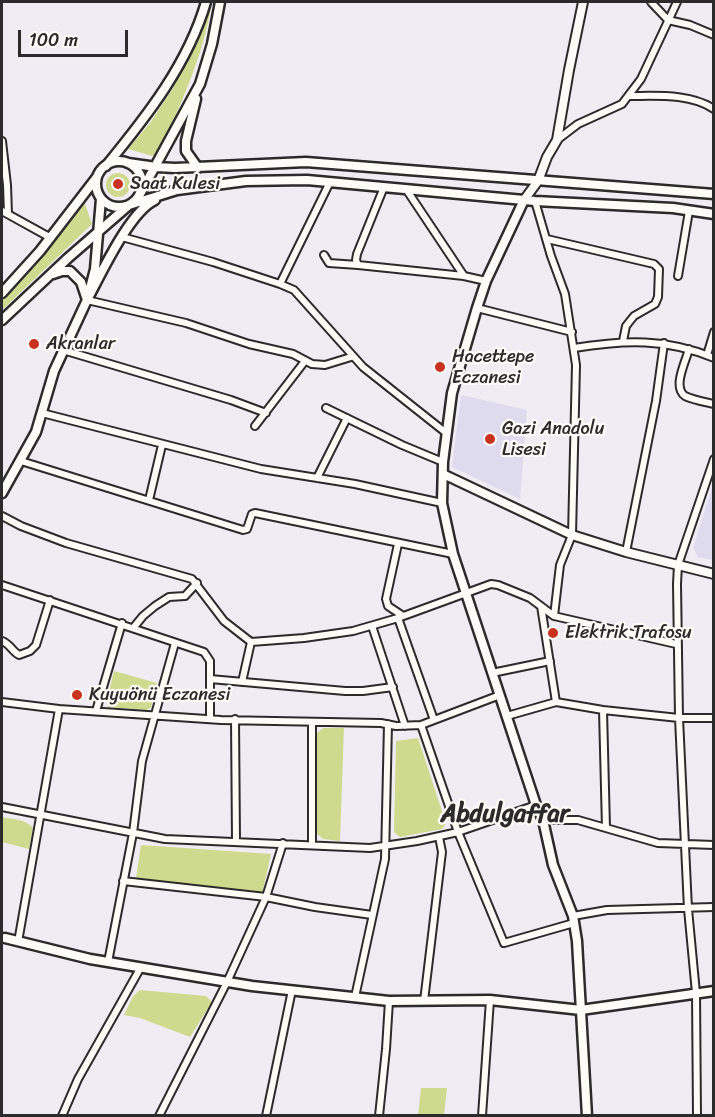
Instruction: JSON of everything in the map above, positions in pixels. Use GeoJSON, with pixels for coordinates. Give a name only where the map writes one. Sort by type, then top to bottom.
{"type":"FeatureCollection","features":[{"type":"Feature","properties":{"kind":"main road"},"geometry":{"type":"LineString","coordinates":[[2,293],[51,238],[167,86],[184,56],[206,2]]}},
{"type":"Feature","properties":{"kind":"main road"},"geometry":{"type":"LineString","coordinates":[[198,168],[186,152],[186,141],[212,44],[220,2]]}},
{"type":"Feature","properties":{"kind":"main road"},"geometry":{"type":"LineString","coordinates":[[2,320],[140,194],[200,84]]}},
{"type":"Feature","properties":{"kind":"main road"},"geometry":{"type":"LineString","coordinates":[[106,165],[120,162],[156,167],[198,168],[306,162],[714,194]]}},
{"type":"Feature","properties":{"kind":"main road"},"geometry":{"type":"LineString","coordinates":[[128,163],[134,167],[141,179],[140,194]]}},
{"type":"Feature","properties":{"kind":"main road"},"geometry":{"type":"LineString","coordinates":[[87,300],[95,269],[101,199],[96,185],[97,177]]}},
{"type":"Feature","properties":{"kind":"main road"},"geometry":{"type":"LineString","coordinates":[[101,199],[114,207],[129,205],[177,190],[246,181],[307,180],[535,201],[673,208],[714,214]]}},
{"type":"Feature","properties":{"kind":"main road"},"geometry":{"type":"LineString","coordinates":[[2,493],[36,432],[54,371],[63,350],[128,225],[148,203],[177,190]]}},
{"type":"Feature","properties":{"kind":"main road"},"geometry":{"type":"LineString","coordinates":[[524,200],[486,281],[452,393],[442,462],[442,503],[453,554],[536,805],[543,820],[553,865],[573,919],[577,941],[587,1116]]}},
{"type":"Feature","properties":{"kind":"main road"},"geometry":{"type":"LineString","coordinates":[[48,276],[70,271],[81,282],[87,300]]}},
{"type":"Feature","properties":{"kind":"main road"},"geometry":{"type":"LineString","coordinates":[[3,938],[108,962],[227,982],[389,1001],[490,1000],[581,1010],[714,991]]}},
{"type":"Feature","properties":{"kind":"street"},"geometry":{"type":"LineString","coordinates":[[524,200],[538,181],[547,157],[557,140],[583,2]]}},
{"type":"Feature","properties":{"kind":"street"},"geometry":{"type":"LineString","coordinates":[[651,2],[668,20],[690,25],[714,35]]}},
{"type":"Feature","properties":{"kind":"street"},"geometry":{"type":"LineString","coordinates":[[557,140],[578,124],[622,104],[640,79],[677,2]]}},
{"type":"Feature","properties":{"kind":"street"},"geometry":{"type":"LineString","coordinates":[[628,96],[691,98],[714,109]]}},
{"type":"Feature","properties":{"kind":"street"},"geometry":{"type":"LineString","coordinates":[[2,141],[7,185],[5,213],[51,238]]}},
{"type":"Feature","properties":{"kind":"street"},"geometry":{"type":"LineString","coordinates":[[280,284],[330,182]]}},
{"type":"Feature","properties":{"kind":"street"},"geometry":{"type":"LineString","coordinates":[[358,265],[357,254],[384,187]]}},
{"type":"Feature","properties":{"kind":"street"},"geometry":{"type":"LineString","coordinates":[[406,188],[465,276]]}},
{"type":"Feature","properties":{"kind":"street"},"geometry":{"type":"LineString","coordinates":[[535,201],[565,294],[577,377],[572,535],[560,565],[554,616]]}},
{"type":"Feature","properties":{"kind":"street"},"geometry":{"type":"LineString","coordinates":[[678,276],[689,211]]}},
{"type":"Feature","properties":{"kind":"street"},"geometry":{"type":"LineString","coordinates":[[122,237],[213,262],[280,284],[300,295],[351,357],[445,432]]}},
{"type":"Feature","properties":{"kind":"street"},"geometry":{"type":"LineString","coordinates":[[547,239],[657,266],[660,272],[658,297],[655,304],[634,316],[626,326],[622,341]]}},
{"type":"Feature","properties":{"kind":"street"},"geometry":{"type":"LineString","coordinates":[[324,255],[329,263],[465,276],[486,281]]}},
{"type":"Feature","properties":{"kind":"street"},"geometry":{"type":"LineString","coordinates":[[87,300],[186,323],[249,344],[293,354],[312,364],[325,365],[351,357]]}},
{"type":"Feature","properties":{"kind":"street"},"geometry":{"type":"LineString","coordinates":[[477,308],[572,332]]}},
{"type":"Feature","properties":{"kind":"street"},"geometry":{"type":"LineString","coordinates":[[574,348],[622,341],[664,343],[710,357],[714,332]]}},
{"type":"Feature","properties":{"kind":"street"},"geometry":{"type":"LineString","coordinates":[[626,552],[656,401],[664,343]]}},
{"type":"Feature","properties":{"kind":"street"},"geometry":{"type":"LineString","coordinates":[[63,350],[267,413]]}},
{"type":"Feature","properties":{"kind":"street"},"geometry":{"type":"LineString","coordinates":[[689,350],[680,389],[686,396],[714,404]]}},
{"type":"Feature","properties":{"kind":"street"},"geometry":{"type":"LineString","coordinates":[[255,426],[305,361]]}},
{"type":"Feature","properties":{"kind":"street"},"geometry":{"type":"LineString","coordinates":[[326,408],[442,462]]}},
{"type":"Feature","properties":{"kind":"street"},"geometry":{"type":"LineString","coordinates":[[42,413],[261,469],[373,487],[442,503]]}},
{"type":"Feature","properties":{"kind":"street"},"geometry":{"type":"LineString","coordinates":[[316,478],[347,418]]}},
{"type":"Feature","properties":{"kind":"street"},"geometry":{"type":"LineString","coordinates":[[149,500],[162,445]]}},
{"type":"Feature","properties":{"kind":"street"},"geometry":{"type":"LineString","coordinates":[[697,1116],[696,993],[688,909],[676,644],[678,565],[714,459]]}},
{"type":"Feature","properties":{"kind":"street"},"geometry":{"type":"LineString","coordinates":[[21,461],[243,530],[247,528],[252,514],[255,513],[453,554]]}},
{"type":"Feature","properties":{"kind":"street"},"geometry":{"type":"LineString","coordinates":[[443,474],[572,535],[626,552],[714,574]]}},
{"type":"Feature","properties":{"kind":"street"},"geometry":{"type":"LineString","coordinates":[[2,516],[21,526],[66,543],[184,575],[197,583],[224,621],[251,642],[304,638],[372,626],[483,585],[498,585],[531,598],[554,616],[676,644]]}},
{"type":"Feature","properties":{"kind":"street"},"geometry":{"type":"LineString","coordinates":[[398,544],[386,599],[388,606],[400,617],[434,720]]}},
{"type":"Feature","properties":{"kind":"street"},"geometry":{"type":"LineString","coordinates":[[134,627],[155,606],[169,597],[184,596],[197,583]]}},
{"type":"Feature","properties":{"kind":"street"},"geometry":{"type":"LineString","coordinates":[[2,585],[134,627],[207,654],[210,661],[210,719]]}},
{"type":"Feature","properties":{"kind":"street"},"geometry":{"type":"LineString","coordinates":[[2,640],[12,651],[20,655],[30,651],[36,645],[50,600]]}},
{"type":"Feature","properties":{"kind":"street"},"geometry":{"type":"LineString","coordinates":[[541,606],[556,702]]}},
{"type":"Feature","properties":{"kind":"street"},"geometry":{"type":"LineString","coordinates":[[96,711],[122,623]]}},
{"type":"Feature","properties":{"kind":"street"},"geometry":{"type":"LineString","coordinates":[[372,626],[405,726]]}},
{"type":"Feature","properties":{"kind":"street"},"geometry":{"type":"LineString","coordinates":[[242,682],[251,642]]}},
{"type":"Feature","properties":{"kind":"street"},"geometry":{"type":"LineString","coordinates":[[108,962],[133,833],[142,761],[175,643]]}},
{"type":"Feature","properties":{"kind":"street"},"geometry":{"type":"LineString","coordinates":[[492,673],[550,661]]}},
{"type":"Feature","properties":{"kind":"street"},"geometry":{"type":"LineString","coordinates":[[210,679],[354,691],[393,687]]}},
{"type":"Feature","properties":{"kind":"street"},"geometry":{"type":"LineString","coordinates":[[2,702],[59,709],[210,719],[405,726],[421,725],[500,695]]}},
{"type":"Feature","properties":{"kind":"street"},"geometry":{"type":"LineString","coordinates":[[507,716],[556,702],[603,710],[679,718],[714,718]]}},
{"type":"Feature","properties":{"kind":"street"},"geometry":{"type":"LineString","coordinates":[[18,942],[59,709]]}},
{"type":"Feature","properties":{"kind":"street"},"geometry":{"type":"LineString","coordinates":[[603,710],[606,828]]}},
{"type":"Feature","properties":{"kind":"street"},"geometry":{"type":"LineString","coordinates":[[235,719],[236,841]]}},
{"type":"Feature","properties":{"kind":"street"},"geometry":{"type":"LineString","coordinates":[[312,722],[312,845]]}},
{"type":"Feature","properties":{"kind":"street"},"geometry":{"type":"LineString","coordinates":[[355,997],[387,846],[388,724]]}},
{"type":"Feature","properties":{"kind":"street"},"geometry":{"type":"LineString","coordinates":[[421,725],[458,832],[504,943],[573,919],[607,910],[714,907]]}},
{"type":"Feature","properties":{"kind":"street"},"geometry":{"type":"LineString","coordinates":[[2,807],[165,839],[370,848],[439,837],[536,805]]}},
{"type":"Feature","properties":{"kind":"street"},"geometry":{"type":"LineString","coordinates":[[543,820],[578,820],[658,843],[714,845]]}},
{"type":"Feature","properties":{"kind":"street"},"geometry":{"type":"LineString","coordinates":[[424,1001],[442,852],[439,837]]}},
{"type":"Feature","properties":{"kind":"street"},"geometry":{"type":"LineString","coordinates":[[159,1116],[227,982],[266,897],[283,843]]}},
{"type":"Feature","properties":{"kind":"street"},"geometry":{"type":"LineString","coordinates":[[123,881],[266,897],[372,915]]}},
{"type":"Feature","properties":{"kind":"street"},"geometry":{"type":"LineString","coordinates":[[62,1116],[78,1079],[141,967]]}},
{"type":"Feature","properties":{"kind":"street"},"geometry":{"type":"LineString","coordinates":[[266,1116],[292,990]]}},
{"type":"Feature","properties":{"kind":"street"},"geometry":{"type":"LineString","coordinates":[[482,1116],[490,1000]]}},
{"type":"Feature","properties":{"kind":"street"},"geometry":{"type":"LineString","coordinates":[[379,1116],[389,1001]]}},
{"type":"Feature","properties":{"kind":"shaded area","name":"Gazi Anadolu Lisesi"},"geometry":{"type":"Polygon","coordinates":[[[461,395],[527,410],[520,499],[452,467],[461,395]]]}},
{"type":"Feature","properties":{"kind":"shaded area"},"geometry":{"type":"Polygon","coordinates":[[[713,484],[714,560],[698,557],[693,548],[713,484]]]}},
{"type":"Feature","properties":{"kind":"green space"},"geometry":{"type":"Polygon","coordinates":[[[212,2],[203,43],[190,82],[156,157],[128,149],[150,123],[173,88],[212,2]]]}},
{"type":"Feature","properties":{"kind":"green space"},"geometry":{"type":"Polygon","coordinates":[[[118,173],[127,176],[130,185],[127,194],[118,197],[109,194],[106,185],[109,176],[118,173]]]}},
{"type":"Feature","properties":{"kind":"green space"},"geometry":{"type":"Polygon","coordinates":[[[84,201],[92,224],[2,310],[2,301],[84,201]]]}},
{"type":"Feature","properties":{"kind":"green space"},"geometry":{"type":"Polygon","coordinates":[[[114,671],[157,683],[151,708],[146,710],[108,707],[107,700],[114,671]]]}},
{"type":"Feature","properties":{"kind":"green space"},"geometry":{"type":"Polygon","coordinates":[[[323,728],[344,728],[340,841],[323,839],[315,832],[316,734],[323,728]]]}},
{"type":"Feature","properties":{"kind":"green space"},"geometry":{"type":"Polygon","coordinates":[[[418,738],[445,825],[442,829],[400,837],[394,832],[396,741],[418,738]]]}},
{"type":"Feature","properties":{"kind":"green space"},"geometry":{"type":"Polygon","coordinates":[[[2,817],[23,821],[33,828],[29,849],[2,842],[2,817]]]}},
{"type":"Feature","properties":{"kind":"green space"},"geometry":{"type":"Polygon","coordinates":[[[141,845],[271,854],[262,894],[136,878],[141,845]]]}},
{"type":"Feature","properties":{"kind":"green space"},"geometry":{"type":"Polygon","coordinates":[[[140,990],[206,996],[212,1002],[190,1037],[140,1018],[124,1015],[133,996],[140,990]]]}},
{"type":"Feature","properties":{"kind":"green space"},"geometry":{"type":"Polygon","coordinates":[[[421,1088],[447,1088],[444,1115],[418,1115],[421,1088]]]}},
{"type":"Feature","properties":{"kind":"place","name":"Saat Kulesi"},"geometry":{"type":"Point","coordinates":[118,184]}},
{"type":"Feature","properties":{"kind":"place","name":"Akranlar"},"geometry":{"type":"Point","coordinates":[34,344]}},
{"type":"Feature","properties":{"kind":"place","name":"Hacettepe Eczanesi"},"geometry":{"type":"Point","coordinates":[440,367]}},
{"type":"Feature","properties":{"kind":"place","name":"Gazi Anadolu Lisesi"},"geometry":{"type":"Point","coordinates":[490,439]}},
{"type":"Feature","properties":{"kind":"place","name":"Elektrik Trafosu"},"geometry":{"type":"Point","coordinates":[553,633]}},
{"type":"Feature","properties":{"kind":"place","name":"Kuyuönü Eczanesi"},"geometry":{"type":"Point","coordinates":[77,695]}},
{"type":"Feature","properties":{"kind":"district","name":"Abdulgaffar"},"geometry":{"type":"Point","coordinates":[505,815]}}]}
